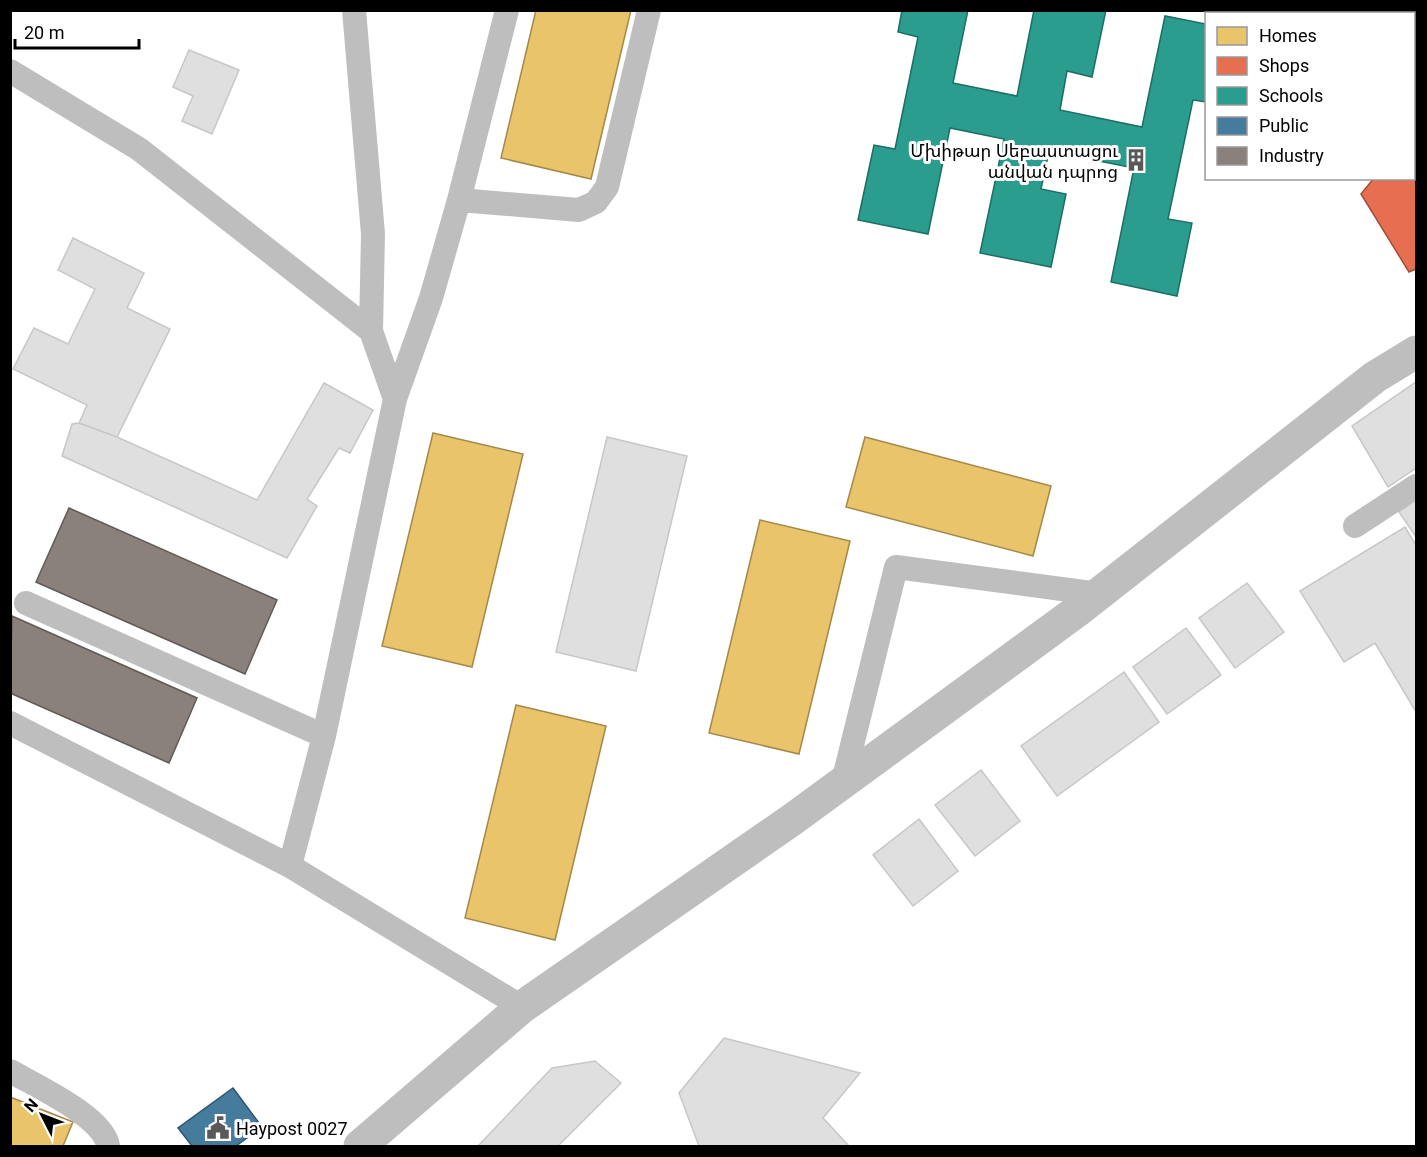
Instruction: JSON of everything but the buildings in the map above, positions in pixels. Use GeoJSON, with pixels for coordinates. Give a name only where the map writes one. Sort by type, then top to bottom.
{"type":"FeatureCollection","features":[{"type":"Feature","properties":{"kind":"street"},"geometry":{"type":"LineString","coordinates":[[360,1146],[522,1006],[843,782],[1099,594],[1375,377],[1416,352]]}},
{"type":"Feature","properties":{"kind":"lane"},"geometry":{"type":"LineString","coordinates":[[354,10],[374,234],[371,331],[395,399]]}},
{"type":"Feature","properties":{"kind":"lane"},"geometry":{"type":"LineString","coordinates":[[290,866],[324,736],[395,399],[431,298],[459,200],[507,10]]}},
{"type":"Feature","properties":{"kind":"lane"},"geometry":{"type":"LineString","coordinates":[[459,200],[579,210],[596,201],[607,187],[649,10]]}},
{"type":"Feature","properties":{"kind":"lane"},"geometry":{"type":"LineString","coordinates":[[10,71],[139,149],[371,331]]}},
{"type":"Feature","properties":{"kind":"lane"},"geometry":{"type":"LineString","coordinates":[[1355,526],[1416,486]]}},
{"type":"Feature","properties":{"kind":"lane"},"geometry":{"type":"LineString","coordinates":[[843,782],[896,567],[1099,594]]}},
{"type":"Feature","properties":{"kind":"lane"},"geometry":{"type":"LineString","coordinates":[[26,603],[324,736]]}},
{"type":"Feature","properties":{"kind":"lane"},"geometry":{"type":"LineString","coordinates":[[10,723],[290,866],[522,1006]]}},
{"type":"Feature","properties":{"kind":"lane"},"geometry":{"type":"LineString","coordinates":[[10,1071],[92,1120],[107,1137],[108,1146]]}},
{"type":"Feature","properties":{"kind":"place","name":"Մխիթար Սեբաստացու անվան դպրոց"},"geometry":{"type":"Point","coordinates":[1136,160]}},
{"type":"Feature","properties":{"kind":"place","name":"Haypost 0027"},"geometry":{"type":"Point","coordinates":[218,1128]}}]}
